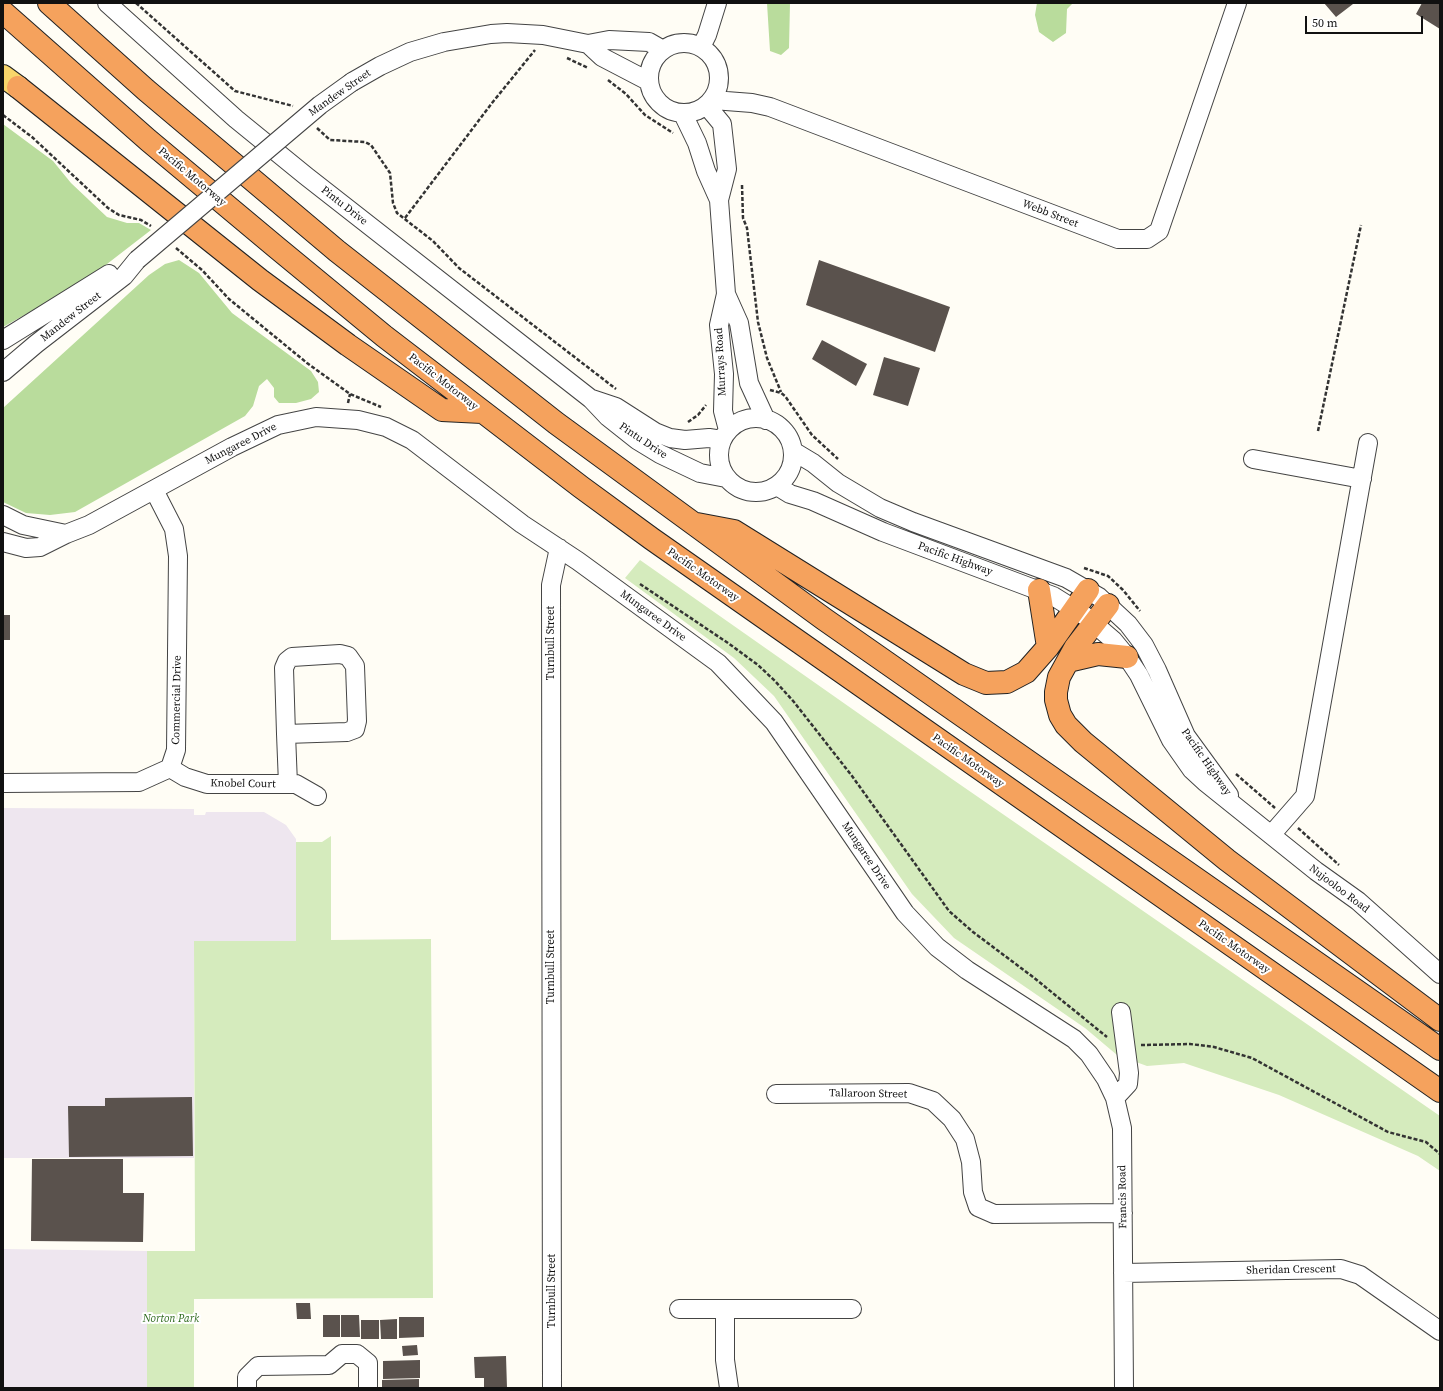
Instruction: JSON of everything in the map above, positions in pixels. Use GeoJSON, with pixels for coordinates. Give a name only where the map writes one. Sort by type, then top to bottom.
{"type":"FeatureCollection","features":[{"type":"Feature","properties":{"kind":"highway"},"geometry":{"type":"LineString","coordinates":[[49,3],[146,90],[337,251],[556,423],[830,623],[1440,1049]]}},
{"type":"Feature","properties":{"kind":"highway","name":"Pacific Motorway"},"geometry":{"type":"LineString","coordinates":[[3,12],[148,140],[276,248],[384,336],[482,412],[652,539],[1440,1091]]}},
{"type":"Feature","properties":{"kind":"highway"},"geometry":{"type":"LineString","coordinates":[[8,83],[260,280],[354,349],[442,410],[482,412]]}},
{"type":"Feature","properties":{"kind":"highway"},"geometry":{"type":"LineString","coordinates":[[692,523],[734,530],[964,674],[980,681],[1000,683],[1021,676],[1032,666],[1048,647],[1088,590]]}},
{"type":"Feature","properties":{"kind":"highway"},"geometry":{"type":"LineString","coordinates":[[1039,590],[1048,647]]}},
{"type":"Feature","properties":{"kind":"highway"},"geometry":{"type":"LineString","coordinates":[[1108,605],[1094,622],[1068,661],[1058,680],[1056,700],[1060,715],[1071,732],[1228,860],[1440,1020]]}},
{"type":"Feature","properties":{"kind":"highway"},"geometry":{"type":"LineString","coordinates":[[1068,661],[1098,654],[1127,657]]}},
{"type":"Feature","properties":{"kind":"street","name":"Pintu Drive"},"geometry":{"type":"LineString","coordinates":[[107,3],[161,53],[248,128],[591,398],[608,417],[650,448],[700,473],[726,478]]}},
{"type":"Feature","properties":{"kind":"street"},"geometry":{"type":"LineString","coordinates":[[701,47],[707,35],[717,3]]}},
{"type":"Feature","properties":{"kind":"street","name":"Webb Street"},"geometry":{"type":"LineString","coordinates":[[710,102],[752,103],[770,108],[1118,239],[1146,239],[1159,231],[1237,3]]}},
{"type":"Feature","properties":{"kind":"street","name":"Mandew Street"},"geometry":{"type":"LineString","coordinates":[[3,372],[42,339],[124,276],[137,260],[320,105],[352,82],[380,66],[410,52],[460,38],[491,34],[524,33],[588,44],[609,40],[649,42],[663,50]]}},
{"type":"Feature","properties":{"kind":"street"},"geometry":{"type":"LineString","coordinates":[[682,43],[701,47],[711,54],[717,65],[720,77],[718,89],[710,102],[700,110],[683,114],[673,112],[656,100],[648,81],[652,64],[663,50],[672,45],[682,43]]}},
{"type":"Feature","properties":{"kind":"street"},"geometry":{"type":"LineString","coordinates":[[588,44],[602,57],[648,81]]}},
{"type":"Feature","properties":{"kind":"street","name":"Murrays Road"},"geometry":{"type":"LineString","coordinates":[[710,102],[722,124],[727,168],[719,200],[726,294],[719,325],[724,374],[723,411],[725,435]]}},
{"type":"Feature","properties":{"kind":"street","name":"Murrays Road"},"geometry":{"type":"LineString","coordinates":[[683,114],[697,143],[706,171],[719,200]]}},
{"type":"Feature","properties":{"kind":"street","name":"Mandew Street"},"geometry":{"type":"LineString","coordinates":[[3,340],[116,269],[137,260]]}},
{"type":"Feature","properties":{"kind":"street","name":"Murrays Road"},"geometry":{"type":"LineString","coordinates":[[726,294],[739,323],[749,383],[766,420]]}},
{"type":"Feature","properties":{"kind":"street","name":"Pintu Drive"},"geometry":{"type":"LineString","coordinates":[[591,398],[616,407],[655,432],[670,438],[685,440],[725,435]]}},
{"type":"Feature","properties":{"kind":"street","name":"Mungaree Drive"},"geometry":{"type":"LineString","coordinates":[[3,542],[34,548],[66,534],[82,529],[232,447],[278,425],[316,418],[358,420],[386,427],[412,440],[522,524],[559,548],[718,663],[774,722],[905,913],[937,947],[967,970],[1074,1039],[1089,1054],[1115,1098]]}},
{"type":"Feature","properties":{"kind":"street"},"geometry":{"type":"LineString","coordinates":[[746,420],[766,420],[776,424],[784,431],[790,440],[793,451],[793,461],[790,471],[777,486],[767,491],[756,493],[744,491],[734,486],[726,478],[718,460],[725,435],[746,420]]}},
{"type":"Feature","properties":{"kind":"street"},"geometry":{"type":"LineString","coordinates":[[1271,835],[1305,796],[1368,443]]}},
{"type":"Feature","properties":{"kind":"street","name":"Pacific Highway"},"geometry":{"type":"LineString","coordinates":[[793,451],[813,463],[838,483],[880,508],[913,522],[1066,578],[1088,590],[1108,605],[1128,624],[1144,645],[1157,670],[1186,736],[1237,806]]}},
{"type":"Feature","properties":{"kind":"street"},"geometry":{"type":"LineString","coordinates":[[1253,459],[1362,479]]}},
{"type":"Feature","properties":{"kind":"street","name":"Pacific Highway"},"geometry":{"type":"LineString","coordinates":[[777,486],[790,494],[813,501],[883,532],[1039,590],[1076,608],[1113,640],[1127,657],[1139,676],[1161,725],[1180,755],[1204,782],[1237,806]]}},
{"type":"Feature","properties":{"kind":"street","name":"Commercial Drive"},"geometry":{"type":"LineString","coordinates":[[154,490],[174,529],[178,556],[176,750],[170,768]]}},
{"type":"Feature","properties":{"kind":"street"},"geometry":{"type":"LineString","coordinates":[[3,515],[23,525],[66,534]]}},
{"type":"Feature","properties":{"kind":"street","name":"Turnbull Street"},"geometry":{"type":"LineString","coordinates":[[552,1388],[551,585],[559,548]]}},
{"type":"Feature","properties":{"kind":"street"},"geometry":{"type":"LineString","coordinates":[[286,734],[347,732],[355,729],[357,721],[355,666],[348,656],[340,654],[292,657],[287,661],[284,668],[286,734],[288,784]]}},
{"type":"Feature","properties":{"kind":"street"},"geometry":{"type":"LineString","coordinates":[[3,783],[139,782],[170,768]]}},
{"type":"Feature","properties":{"kind":"street","name":"Knobel Court"},"geometry":{"type":"LineString","coordinates":[[170,768],[185,777],[208,784],[296,784],[317,796]]}},
{"type":"Feature","properties":{"kind":"street","name":"Nujooloo Road"},"geometry":{"type":"LineString","coordinates":[[1237,806],[1316,871],[1358,901],[1440,974]]}},
{"type":"Feature","properties":{"kind":"street"},"geometry":{"type":"LineString","coordinates":[[1115,1098],[1128,1084],[1129,1073],[1121,1012]]}},
{"type":"Feature","properties":{"kind":"street","name":"Tallaroon Street"},"geometry":{"type":"LineString","coordinates":[[776,1094],[909,1093],[915,1095],[933,1102],[952,1119],[965,1139],[971,1162],[973,1192],[978,1207],[994,1214],[1123,1213]]}},
{"type":"Feature","properties":{"kind":"street","name":"Francis Road"},"geometry":{"type":"LineString","coordinates":[[1115,1098],[1122,1128],[1124,1388]]}},
{"type":"Feature","properties":{"kind":"street","name":"Sheridan Crescent"},"geometry":{"type":"LineString","coordinates":[[1123,1273],[1341,1269],[1360,1275],[1440,1331]]}},
{"type":"Feature","properties":{"kind":"street"},"geometry":{"type":"LineString","coordinates":[[679,1309],[852,1309]]}},
{"type":"Feature","properties":{"kind":"street"},"geometry":{"type":"LineString","coordinates":[[725,1309],[725,1360],[729,1388]]}},
{"type":"Feature","properties":{"kind":"street"},"geometry":{"type":"LineString","coordinates":[[247,1388],[247,1377],[258,1366],[329,1365],[342,1354],[357,1354],[368,1363],[368,1388]]}},
{"type":"Feature","properties":{"kind":"path"},"geometry":{"type":"LineString","coordinates":[[136,3],[234,91],[282,102],[295,107]]}},
{"type":"Feature","properties":{"kind":"path"},"geometry":{"type":"LineString","coordinates":[[529,48],[542,50]]}},
{"type":"Feature","properties":{"kind":"path"},"geometry":{"type":"LineString","coordinates":[[404,218],[492,103],[536,49]]}},
{"type":"Feature","properties":{"kind":"path"},"geometry":{"type":"LineString","coordinates":[[560,55],[594,72]]}},
{"type":"Feature","properties":{"kind":"path"},"geometry":{"type":"LineString","coordinates":[[607,80],[626,94],[645,115],[674,134],[677,138]]}},
{"type":"Feature","properties":{"kind":"path"},"geometry":{"type":"LineString","coordinates":[[312,123],[330,140],[365,142],[370,145],[390,173],[393,203],[397,213],[433,241],[459,268],[620,392]]}},
{"type":"Feature","properties":{"kind":"path"},"geometry":{"type":"LineString","coordinates":[[741,179],[743,218],[747,228],[758,322],[767,358],[781,393]]}},
{"type":"Feature","properties":{"kind":"path"},"geometry":{"type":"LineString","coordinates":[[1318,431],[1361,225]]}},
{"type":"Feature","properties":{"kind":"path"},"geometry":{"type":"LineString","coordinates":[[683,424],[698,416],[710,402]]}},
{"type":"Feature","properties":{"kind":"shaded area"},"geometry":{"type":"Polygon","coordinates":[[[3,808],[194,809],[194,815],[205,815],[206,812],[264,812],[286,825],[296,839],[296,941],[194,941],[194,1158],[3,1158],[3,808]]]}},
{"type":"Feature","properties":{"kind":"shaded area"},"geometry":{"type":"Polygon","coordinates":[[[3,1249],[147,1251],[147,1388],[3,1388],[3,1249]]]}},
{"type":"Feature","properties":{"kind":"green space"},"geometry":{"type":"Polygon","coordinates":[[[767,3],[790,3],[789,48],[781,55],[770,51],[767,3]]]}},
{"type":"Feature","properties":{"kind":"green space"},"geometry":{"type":"Polygon","coordinates":[[[1037,3],[1073,3],[1067,9],[1066,33],[1053,42],[1039,32],[1035,15],[1037,3]]]}},
{"type":"Feature","properties":{"kind":"green space"},"geometry":{"type":"Polygon","coordinates":[[[3,124],[53,161],[71,183],[107,217],[127,223],[139,223],[151,230],[85,281],[3,327],[3,124]]]}},
{"type":"Feature","properties":{"kind":"green space"},"geometry":{"type":"Polygon","coordinates":[[[179,260],[199,273],[232,313],[311,371],[318,382],[319,392],[311,399],[296,403],[279,403],[274,397],[274,388],[267,379],[259,386],[253,406],[245,416],[75,512],[50,515],[26,513],[3,502],[3,408],[149,275],[165,264],[179,260]]]}},
{"type":"Feature","properties":{"kind":"green space"},"geometry":{"type":"Polygon","coordinates":[[[640,560],[952,779],[1440,1116],[1440,1171],[1418,1156],[1279,1095],[1184,1063],[1147,1066],[1117,1055],[1085,1028],[954,938],[912,894],[774,696],[734,658],[625,578],[640,560]]]}},
{"type":"Feature","properties":{"kind":"green space","name":"Norton Park"},"geometry":{"type":"Polygon","coordinates":[[[331,836],[331,940],[431,939],[433,1298],[194,1299],[194,1388],[147,1388],[147,1251],[195,1251],[194,941],[296,941],[296,842],[322,842],[331,836]]]}},
{"type":"Feature","properties":{"kind":"building"},"geometry":{"type":"Polygon","coordinates":[[[1324,3],[1352,3],[1353,4],[1336,17],[1324,3]]]}},
{"type":"Feature","properties":{"kind":"building"},"geometry":{"type":"Polygon","coordinates":[[[1422,3],[1440,3],[1440,29],[1416,14],[1422,3]]]}},
{"type":"Feature","properties":{"kind":"building"},"geometry":{"type":"Polygon","coordinates":[[[819,260],[950,307],[935,352],[806,305],[819,260]]]}},
{"type":"Feature","properties":{"kind":"building"},"geometry":{"type":"Polygon","coordinates":[[[822,340],[867,364],[856,386],[812,359],[822,340]]]}},
{"type":"Feature","properties":{"kind":"building"},"geometry":{"type":"Polygon","coordinates":[[[884,357],[920,368],[908,406],[873,395],[884,357]]]}},
{"type":"Feature","properties":{"kind":"building"},"geometry":{"type":"Polygon","coordinates":[[[3,615],[10,615],[10,640],[3,640],[3,615]]]}},
{"type":"Feature","properties":{"kind":"building"},"geometry":{"type":"Polygon","coordinates":[[[192,1097],[193,1156],[69,1157],[68,1106],[105,1106],[105,1098],[192,1097]]]}},
{"type":"Feature","properties":{"kind":"building"},"geometry":{"type":"Polygon","coordinates":[[[32,1159],[123,1159],[123,1193],[144,1193],[143,1242],[31,1241],[32,1159]]]}},
{"type":"Feature","properties":{"kind":"building"},"geometry":{"type":"Polygon","coordinates":[[[296,1303],[310,1303],[311,1319],[297,1319],[296,1303]]]}},
{"type":"Feature","properties":{"kind":"building"},"geometry":{"type":"Polygon","coordinates":[[[323,1315],[340,1315],[340,1337],[323,1337],[323,1315]]]}},
{"type":"Feature","properties":{"kind":"building"},"geometry":{"type":"Polygon","coordinates":[[[341,1315],[359,1315],[360,1337],[341,1337],[341,1315]]]}},
{"type":"Feature","properties":{"kind":"building"},"geometry":{"type":"Polygon","coordinates":[[[399,1317],[424,1317],[424,1337],[399,1338],[399,1317]]]}},
{"type":"Feature","properties":{"kind":"building"},"geometry":{"type":"Polygon","coordinates":[[[397,1319],[397,1339],[381,1339],[380,1320],[397,1319]]]}},
{"type":"Feature","properties":{"kind":"building"},"geometry":{"type":"Polygon","coordinates":[[[361,1320],[379,1320],[379,1339],[361,1339],[361,1320]]]}},
{"type":"Feature","properties":{"kind":"building"},"geometry":{"type":"Polygon","coordinates":[[[417,1345],[418,1355],[403,1356],[402,1346],[417,1345]]]}},
{"type":"Feature","properties":{"kind":"building"},"geometry":{"type":"Polygon","coordinates":[[[506,1356],[507,1388],[484,1388],[484,1378],[475,1378],[474,1357],[506,1356]]]}},
{"type":"Feature","properties":{"kind":"building"},"geometry":{"type":"Polygon","coordinates":[[[420,1360],[420,1378],[383,1379],[383,1361],[420,1360]]]}},
{"type":"Feature","properties":{"kind":"building"},"geometry":{"type":"Polygon","coordinates":[[[419,1379],[419,1388],[382,1388],[382,1380],[419,1379]]]}}]}
